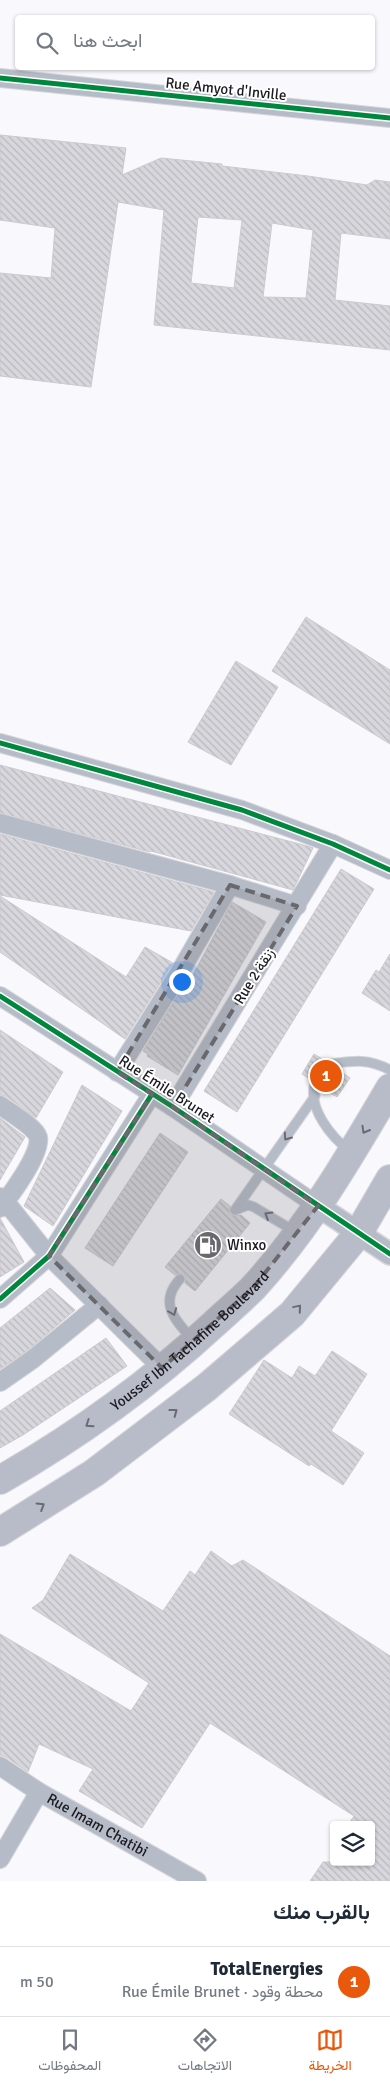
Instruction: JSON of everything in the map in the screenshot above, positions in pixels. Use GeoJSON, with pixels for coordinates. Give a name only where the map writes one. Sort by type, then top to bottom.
{"type":"FeatureCollection","features":[{"type":"Feature","properties":{"kind":"main road","name":"Youssef Ibn Tachafine Boulevard"},"geometry":{"type":"LineString","coordinates":[[0,1480],[92,1422],[195,1341],[252,1288],[318,1206],[390,1088]]}},
{"type":"Feature","properties":{"kind":"main road"},"geometry":{"type":"LineString","coordinates":[[0,1532],[94,1473],[207,1387],[292,1314],[358,1234],[390,1179]]}},
{"type":"Feature","properties":{"kind":"street","name":"Rue Amyot d'Inville"},"geometry":{"type":"LineString","coordinates":[[0,78],[390,118]]}},
{"type":"Feature","properties":{"kind":"street"},"geometry":{"type":"LineString","coordinates":[[0,743],[242,810],[333,844],[390,870]]}},
{"type":"Feature","properties":{"kind":"street"},"geometry":{"type":"LineString","coordinates":[[0,823],[230,885],[297,906]]}},
{"type":"Feature","properties":{"kind":"street","name":"Rue 2 زنقة"},"geometry":{"type":"LineString","coordinates":[[173,1107],[333,844]]}},
{"type":"Feature","properties":{"kind":"street"},"geometry":{"type":"LineString","coordinates":[[117,1072],[178,975],[230,885]]}},
{"type":"Feature","properties":{"kind":"street","name":"Rue Émile Brunet"},"geometry":{"type":"LineString","coordinates":[[0,996],[173,1107],[318,1206]]}},
{"type":"Feature","properties":{"kind":"street"},"geometry":{"type":"LineString","coordinates":[[0,1299],[49,1256],[152,1094]]}},
{"type":"Feature","properties":{"kind":"street"},"geometry":{"type":"LineString","coordinates":[[0,1105],[33,1129],[38,1138],[37,1148],[30,1164],[2,1202],[49,1256],[162,1368]]}},
{"type":"Feature","properties":{"kind":"street"},"geometry":{"type":"LineString","coordinates":[[318,1206],[390,1254]]}},
{"type":"Feature","properties":{"kind":"street"},"geometry":{"type":"LineString","coordinates":[[0,1382],[33,1359],[99,1306]]}},
{"type":"Feature","properties":{"kind":"street","name":"Rue Imam Chatibi"},"geometry":{"type":"LineString","coordinates":[[0,1766],[39,1792],[197,1881]]}},
{"type":"Feature","properties":{"kind":"street"},"geometry":{"type":"LineString","coordinates":[[0,1859],[39,1792]]}},
{"type":"Feature","properties":{"kind":"lane"},"geometry":{"type":"LineString","coordinates":[[352,1153],[331,1134],[320,1116],[315,1096],[315,1083],[329,1064],[361,1060],[390,1070]]}},
{"type":"Feature","properties":{"kind":"lane"},"geometry":{"type":"LineString","coordinates":[[298,1233],[254,1207],[248,1205],[235,1210],[315,1096]]}},
{"type":"Feature","properties":{"kind":"lane"},"geometry":{"type":"LineString","coordinates":[[180,1279],[172,1290],[169,1306],[177,1322],[195,1341]]}},
{"type":"Feature","properties":{"kind":"highlighted area"},"geometry":{"type":"Polygon","coordinates":[[[230,885],[297,906],[173,1107],[318,1206],[253,1288],[162,1368],[49,1256],[152,1094],[117,1072],[230,885]]]}},
{"type":"Feature","properties":{"kind":"building"},"geometry":{"type":"Polygon","coordinates":[[[0,135],[126,148],[122,175],[161,158],[222,164],[222,166],[367,185],[375,180],[390,182],[390,239],[341,233],[335,300],[390,306],[390,350],[154,325],[164,210],[118,202],[91,387],[0,376],[0,273],[51,278],[55,228],[0,220],[0,135]],[[198,217],[191,283],[234,288],[242,220],[198,217]],[[272,223],[263,297],[306,298],[313,230],[272,223]]]}},
{"type":"Feature","properties":{"kind":"building"},"geometry":{"type":"Polygon","coordinates":[[[306,617],[390,670],[390,744],[272,671],[306,617]]]}},
{"type":"Feature","properties":{"kind":"building"},"geometry":{"type":"Polygon","coordinates":[[[236,661],[278,687],[231,765],[188,742],[236,661]]]}},
{"type":"Feature","properties":{"kind":"building"},"geometry":{"type":"Polygon","coordinates":[[[0,765],[313,848],[293,890],[151,851],[0,813],[0,765]]]}},
{"type":"Feature","properties":{"kind":"building"},"geometry":{"type":"Polygon","coordinates":[[[0,834],[214,892],[191,931],[0,895],[0,834]]]}},
{"type":"Feature","properties":{"kind":"building"},"geometry":{"type":"Polygon","coordinates":[[[341,869],[374,889],[237,1112],[204,1091],[341,869]]]}},
{"type":"Feature","properties":{"kind":"building"},"geometry":{"type":"Polygon","coordinates":[[[0,896],[126,977],[145,947],[173,963],[125,1039],[0,952],[0,896]]]}},
{"type":"Feature","properties":{"kind":"building"},"geometry":{"type":"Polygon","coordinates":[[[232,902],[266,922],[178,1075],[147,1056],[148,1054],[143,1051],[191,974],[193,975],[232,902]]]}},
{"type":"Feature","properties":{"kind":"building"},"geometry":{"type":"Polygon","coordinates":[[[390,954],[390,1011],[362,993],[376,970],[379,972],[390,954]]]}},
{"type":"Feature","properties":{"kind":"building"},"geometry":{"type":"Polygon","coordinates":[[[0,1030],[63,1072],[36,1118],[6,1096],[0,1095],[0,1030]]]}},
{"type":"Feature","properties":{"kind":"building"},"geometry":{"type":"Polygon","coordinates":[[[314,1054],[324,1060],[310,1079],[302,1074],[314,1054]]]}},
{"type":"Feature","properties":{"kind":"building"},"geometry":{"type":"Polygon","coordinates":[[[337,1069],[350,1078],[337,1097],[321,1087],[332,1070],[337,1069]]]}},
{"type":"Feature","properties":{"kind":"building"},"geometry":{"type":"Polygon","coordinates":[[[82,1085],[122,1111],[53,1226],[24,1206],[82,1085]]]}},
{"type":"Feature","properties":{"kind":"building"},"geometry":{"type":"Polygon","coordinates":[[[0,1118],[25,1137],[0,1180],[0,1118]]]}},
{"type":"Feature","properties":{"kind":"building"},"geometry":{"type":"Polygon","coordinates":[[[160,1133],[188,1152],[113,1266],[85,1248],[160,1133]]]}},
{"type":"Feature","properties":{"kind":"building"},"geometry":{"type":"Polygon","coordinates":[[[221,1199],[230,1206],[231,1215],[241,1215],[250,1223],[195,1291],[185,1283],[184,1274],[175,1275],[165,1267],[221,1199]]]}},
{"type":"Feature","properties":{"kind":"building"},"geometry":{"type":"Polygon","coordinates":[[[0,1218],[24,1262],[0,1277],[0,1218]]]}},
{"type":"Feature","properties":{"kind":"building"},"geometry":{"type":"Polygon","coordinates":[[[50,1288],[75,1310],[27,1351],[0,1369],[0,1328],[50,1288]]]}},
{"type":"Feature","properties":{"kind":"building"},"geometry":{"type":"Polygon","coordinates":[[[106,1338],[127,1366],[23,1435],[0,1448],[0,1411],[106,1338]]]}},
{"type":"Feature","properties":{"kind":"building"},"geometry":{"type":"Polygon","coordinates":[[[332,1351],[367,1374],[331,1431],[364,1453],[343,1485],[311,1464],[309,1466],[229,1414],[264,1360],[292,1378],[299,1366],[315,1376],[332,1351]]]}},
{"type":"Feature","properties":{"kind":"building"},"geometry":{"type":"Polygon","coordinates":[[[211,1551],[232,1566],[243,1560],[390,1656],[390,1881],[310,1881],[323,1862],[330,1862],[330,1866],[375,1866],[375,1821],[351,1821],[354,1816],[210,1723],[142,1828],[79,1791],[93,1769],[39,1744],[28,1772],[0,1755],[0,1634],[131,1711],[149,1683],[32,1608],[43,1600],[70,1554],[163,1611],[190,1571],[195,1575],[211,1551]]]}},
{"type":"Feature","properties":{"kind":"cycle path"},"geometry":{"type":"LineString","coordinates":[[0,78],[390,118]]}},
{"type":"Feature","properties":{"kind":"cycle path"},"geometry":{"type":"LineString","coordinates":[[0,743],[242,810],[333,844],[390,870]]}},
{"type":"Feature","properties":{"kind":"cycle path"},"geometry":{"type":"LineString","coordinates":[[0,996],[173,1107],[390,1254]]}},
{"type":"Feature","properties":{"kind":"cycle path"},"geometry":{"type":"LineString","coordinates":[[0,1299],[49,1256],[152,1094]]}},
{"type":"Feature","properties":{"kind":"place","name":"TotalEnergies"},"geometry":{"type":"Point","coordinates":[326,1076]}},
{"type":"Feature","properties":{"kind":"place","name":"Winxo"},"geometry":{"type":"Point","coordinates":[208,1245]}}]}
